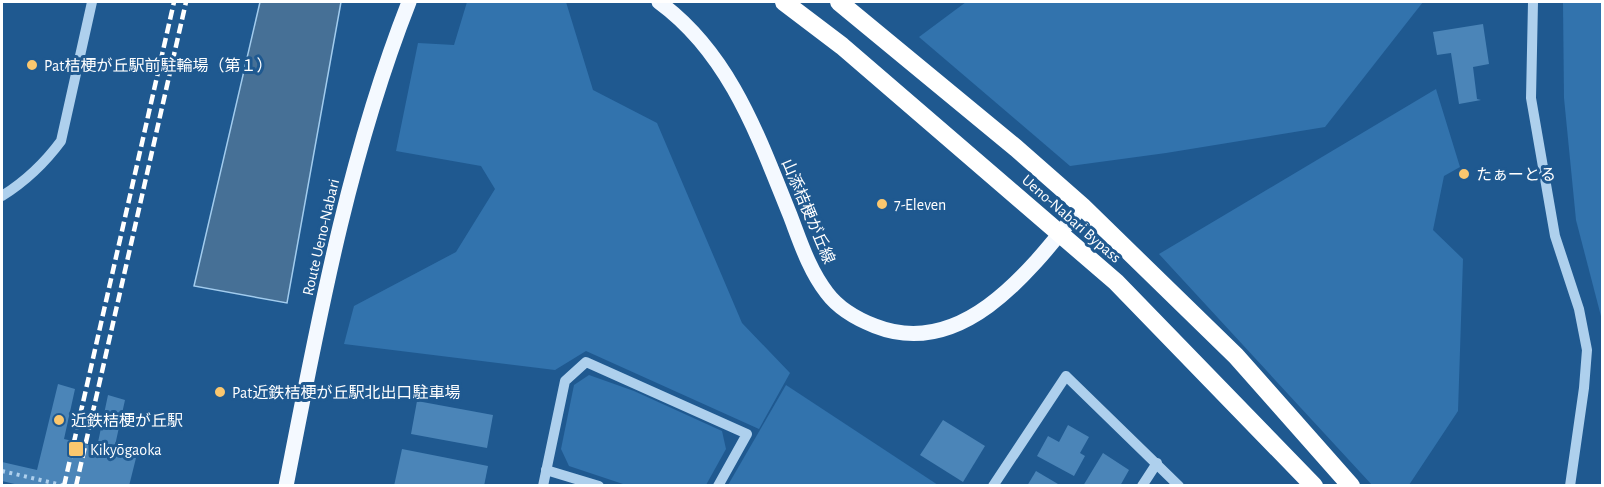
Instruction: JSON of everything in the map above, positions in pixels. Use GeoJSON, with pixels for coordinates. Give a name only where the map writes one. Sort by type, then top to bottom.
{"type":"FeatureCollection","features":[{"type":"Feature","properties":{"kind":"highway","name":"Ueno-Nabari Bypass"},"geometry":{"type":"LineString","coordinates":[[784,2],[842,46],[1116,282],[1314,486]]}},
{"type":"Feature","properties":{"kind":"highway","name":"Ueno-Nabari Bypass"},"geometry":{"type":"LineString","coordinates":[[839,2],[1016,148],[1082,206],[1236,357],[1351,486]]}},
{"type":"Feature","properties":{"kind":"main road","name":"Route Ueno-Nabari"},"geometry":{"type":"LineString","coordinates":[[286,486],[347,199],[369,117],[409,2]]}},
{"type":"Feature","properties":{"kind":"main road","name":"山添桔梗が丘線"},"geometry":{"type":"LineString","coordinates":[[659,2],[699,36],[733,84],[752,122],[810,264],[827,294],[855,318],[890,332],[921,335],[956,326],[1001,298],[1061,233],[1082,206]]}},
{"type":"Feature","properties":{"kind":"street"},"geometry":{"type":"LineString","coordinates":[[2,196],[33,174],[61,141],[92,2]]}},
{"type":"Feature","properties":{"kind":"street"},"geometry":{"type":"LineString","coordinates":[[1533,2],[1531,98],[1555,236],[1579,309],[1587,350],[1584,388],[1569,486]]}},
{"type":"Feature","properties":{"kind":"street"},"geometry":{"type":"LineString","coordinates":[[543,486],[565,381],[586,362],[747,434],[718,486]]}},
{"type":"Feature","properties":{"kind":"street"},"geometry":{"type":"LineString","coordinates":[[993,486],[1066,376],[1179,486]]}},
{"type":"Feature","properties":{"kind":"street"},"geometry":{"type":"LineString","coordinates":[[1142,486],[1157,463]]}},
{"type":"Feature","properties":{"kind":"street"},"geometry":{"type":"LineString","coordinates":[[546,470],[599,486]]}},
{"type":"Feature","properties":{"kind":"path"},"geometry":{"type":"LineString","coordinates":[[2,471],[66,486]]}},
{"type":"Feature","properties":{"kind":"shaded area"},"geometry":{"type":"Polygon","coordinates":[[[260,2],[341,2],[287,303],[194,286],[260,2]]]}},
{"type":"Feature","properties":{"kind":"shaded area"},"geometry":{"type":"Polygon","coordinates":[[[467,2],[566,2],[593,90],[657,123],[742,323],[790,373],[759,429],[586,351],[555,370],[344,344],[354,306],[456,252],[495,189],[481,166],[396,151],[418,43],[454,45],[467,2]]]}},
{"type":"Feature","properties":{"kind":"shaded area"},"geometry":{"type":"Polygon","coordinates":[[[966,2],[1423,2],[1325,127],[1070,166],[919,37],[966,2]]]}},
{"type":"Feature","properties":{"kind":"shaded area"},"geometry":{"type":"Polygon","coordinates":[[[1563,2],[1602,2],[1602,320],[1576,220],[1564,98],[1563,2]]]}},
{"type":"Feature","properties":{"kind":"shaded area"},"geometry":{"type":"Polygon","coordinates":[[[1436,89],[1460,167],[1444,176],[1433,230],[1463,259],[1458,411],[1409,485],[1372,485],[1159,254],[1436,89]]]}},
{"type":"Feature","properties":{"kind":"shaded area"},"geometry":{"type":"Polygon","coordinates":[[[589,375],[634,391],[722,431],[726,449],[706,485],[626,485],[569,466],[561,449],[574,385],[589,375]]]}},
{"type":"Feature","properties":{"kind":"shaded area"},"geometry":{"type":"Polygon","coordinates":[[[786,385],[938,485],[728,485],[786,385]]]}},
{"type":"Feature","properties":{"kind":"building"},"geometry":{"type":"Polygon","coordinates":[[[1483,24],[1489,64],[1473,67],[1477,99],[1481,100],[1459,104],[1451,53],[1437,55],[1433,32],[1483,24]]]}},
{"type":"Feature","properties":{"kind":"building","name":"近鉄桔梗が丘駅"},"geometry":{"type":"Polygon","coordinates":[[[58,384],[75,389],[64,439],[97,447],[108,395],[125,400],[114,450],[137,454],[129,486],[23,486],[2,481],[2,462],[37,470],[58,384]]]}},
{"type":"Feature","properties":{"kind":"building"},"geometry":{"type":"Polygon","coordinates":[[[417,401],[493,415],[487,448],[411,434],[417,401]]]}},
{"type":"Feature","properties":{"kind":"building"},"geometry":{"type":"Polygon","coordinates":[[[943,420],[985,446],[963,482],[920,455],[943,420]]]}},
{"type":"Feature","properties":{"kind":"building"},"geometry":{"type":"Polygon","coordinates":[[[1068,425],[1089,437],[1080,453],[1085,456],[1074,476],[1037,456],[1048,436],[1059,442],[1068,425]]]}},
{"type":"Feature","properties":{"kind":"building"},"geometry":{"type":"Polygon","coordinates":[[[402,449],[488,466],[484,486],[394,486],[402,449]]]}},
{"type":"Feature","properties":{"kind":"building"},"geometry":{"type":"Polygon","coordinates":[[[1103,453],[1129,470],[1120,486],[1083,486],[1103,453]]]}},
{"type":"Feature","properties":{"kind":"building"},"geometry":{"type":"Polygon","coordinates":[[[1036,471],[1058,484],[1057,486],[1027,486],[1036,471]]]}},
{"type":"Feature","properties":{"kind":"railway"},"geometry":{"type":"LineString","coordinates":[[64,486],[174,2]]}},
{"type":"Feature","properties":{"kind":"railway"},"geometry":{"type":"LineString","coordinates":[[76,486],[186,2]]}},
{"type":"Feature","properties":{"kind":"place","name":"Pat桔梗が丘駅前駐輪場（第１）"},"geometry":{"type":"Point","coordinates":[32,65]}},
{"type":"Feature","properties":{"kind":"place","name":"たぁーとる"},"geometry":{"type":"Point","coordinates":[1464,174]}},
{"type":"Feature","properties":{"kind":"place","name":"7-Eleven"},"geometry":{"type":"Point","coordinates":[882,204]}},
{"type":"Feature","properties":{"kind":"place","name":"Pat近鉄桔梗が丘駅北出口駐車場"},"geometry":{"type":"Point","coordinates":[220,392]}},
{"type":"Feature","properties":{"kind":"place","name":"近鉄桔梗が丘駅"},"geometry":{"type":"Point","coordinates":[59,420]}},
{"type":"Feature","properties":{"kind":"place","name":"Kikyōgaoka"},"geometry":{"type":"Point","coordinates":[76,449]}}]}
